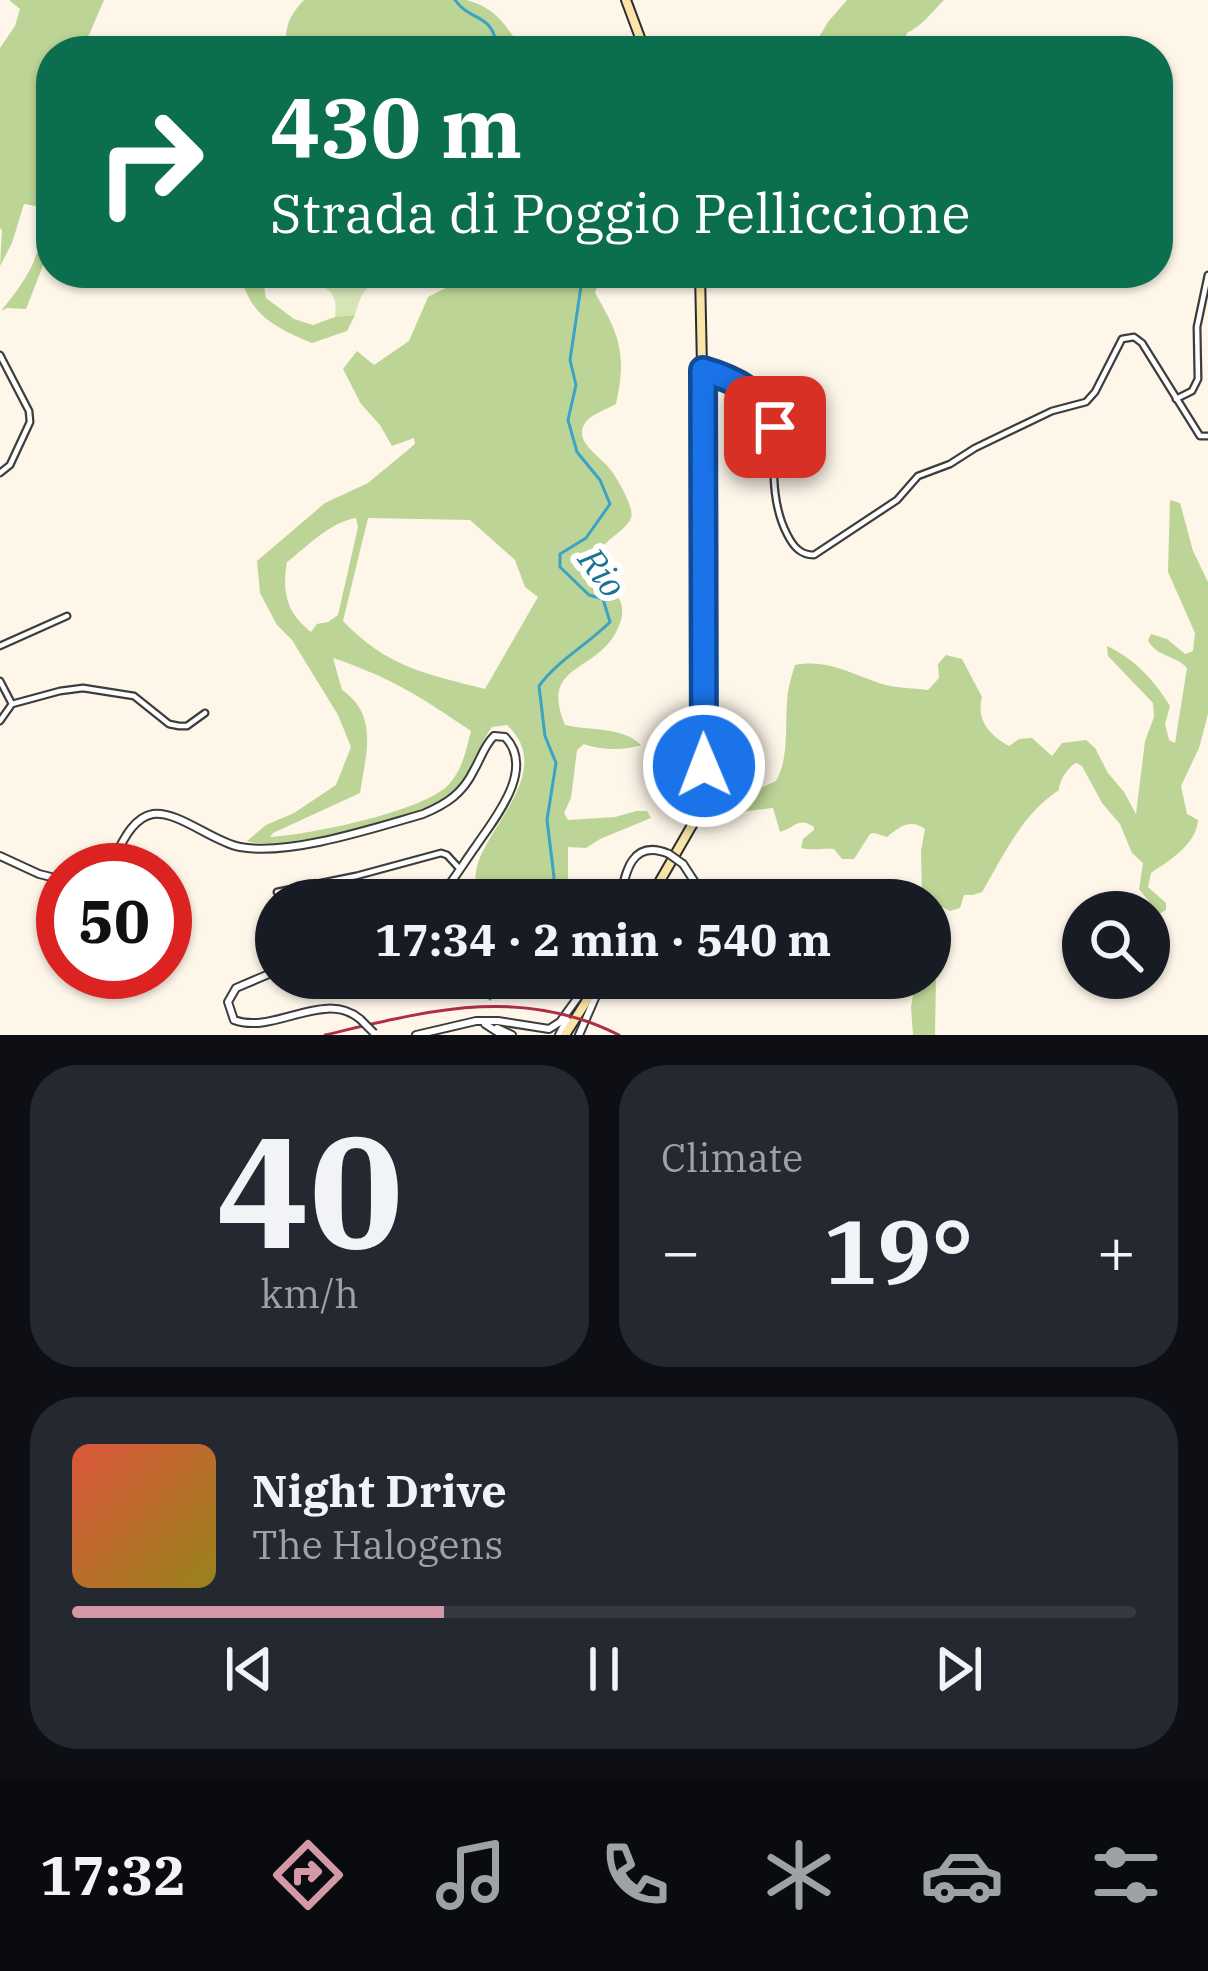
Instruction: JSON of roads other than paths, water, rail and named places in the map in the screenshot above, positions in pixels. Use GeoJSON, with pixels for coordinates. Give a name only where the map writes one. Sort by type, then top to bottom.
{"type":"FeatureCollection","features":[{"type":"Feature","properties":{"kind":"main road"},"geometry":{"type":"LineString","coordinates":[[626,0],[639,36]]}},
{"type":"Feature","properties":{"kind":"main road"},"geometry":{"type":"LineString","coordinates":[[661,879],[695,820],[703,778],[700,288]]}},
{"type":"Feature","properties":{"kind":"main road"},"geometry":{"type":"LineString","coordinates":[[568,1035],[588,999]]}},
{"type":"Feature","properties":{"kind":"street"},"geometry":{"type":"LineString","coordinates":[[1176,399],[1192,391],[1198,379],[1196,327],[1208,274]]}},
{"type":"Feature","properties":{"kind":"street"},"geometry":{"type":"LineString","coordinates":[[703,370],[727,376],[770,410],[775,427],[777,510],[793,545],[804,555],[814,556],[897,500],[918,476],[1052,410],[1086,402],[1122,339],[1134,337],[1142,343],[1200,436],[1208,436]]}},
{"type":"Feature","properties":{"kind":"street"},"geometry":{"type":"LineString","coordinates":[[0,355],[30,422],[10,465],[0,473]]}},
{"type":"Feature","properties":{"kind":"street"},"geometry":{"type":"LineString","coordinates":[[0,646],[67,616]]}},
{"type":"Feature","properties":{"kind":"street"},"geometry":{"type":"LineString","coordinates":[[0,681],[12,704]]}},
{"type":"Feature","properties":{"kind":"street"},"geometry":{"type":"LineString","coordinates":[[0,721],[12,704],[83,688],[134,696],[169,724],[187,725],[206,713]]}},
{"type":"Feature","properties":{"kind":"street"},"geometry":{"type":"LineString","coordinates":[[123,843],[148,815],[174,818],[228,844],[264,849],[423,814],[464,789],[487,742],[501,735],[510,741],[515,759],[509,795],[453,879]]}},
{"type":"Feature","properties":{"kind":"street"},"geometry":{"type":"LineString","coordinates":[[625,879],[637,855],[657,849],[683,864],[693,879]]}},
{"type":"Feature","properties":{"kind":"street"},"geometry":{"type":"LineString","coordinates":[[341,879],[441,853],[460,869]]}},
{"type":"Feature","properties":{"kind":"street"},"geometry":{"type":"LineString","coordinates":[[0,856],[36,873]]}},
{"type":"Feature","properties":{"kind":"street"},"geometry":{"type":"LineString","coordinates":[[255,979],[233,991],[228,1006],[234,1020],[256,1023],[334,1008],[347,1010],[375,1034]]}},
{"type":"Feature","properties":{"kind":"street"},"geometry":{"type":"LineString","coordinates":[[540,1035],[560,1022],[578,999]]}},
{"type":"Feature","properties":{"kind":"street"},"geometry":{"type":"LineString","coordinates":[[568,1035],[581,999]]}},
{"type":"Feature","properties":{"kind":"street"},"geometry":{"type":"LineString","coordinates":[[568,1035],[594,999]]}},
{"type":"Feature","properties":{"kind":"street"},"geometry":{"type":"LineString","coordinates":[[416,1035],[476,1021],[549,1029]]}},
{"type":"Feature","properties":{"kind":"street"},"geometry":{"type":"LineString","coordinates":[[476,1021],[512,1035]]}},
{"type":"Feature","properties":{"kind":"street"},"geometry":{"type":"LineString","coordinates":[[493,1027],[502,1035]]}},
{"type":"Feature","properties":{"kind":"waterway","name":"Rio"},"geometry":{"type":"LineString","coordinates":[[455,0],[487,24],[494,36]]}},
{"type":"Feature","properties":{"kind":"waterway","name":"Rio"},"geometry":{"type":"LineString","coordinates":[[554,879],[547,820],[556,763],[545,736],[539,686],[610,622],[603,599],[589,595],[560,567],[560,554],[586,538],[610,504],[600,480],[577,452],[568,420],[576,385],[570,360],[581,288]]}},
{"type":"Feature","properties":{"kind":"railway"},"geometry":{"type":"LineString","coordinates":[[325,1035],[473,1007],[546,1011],[619,1035]]}}]}
